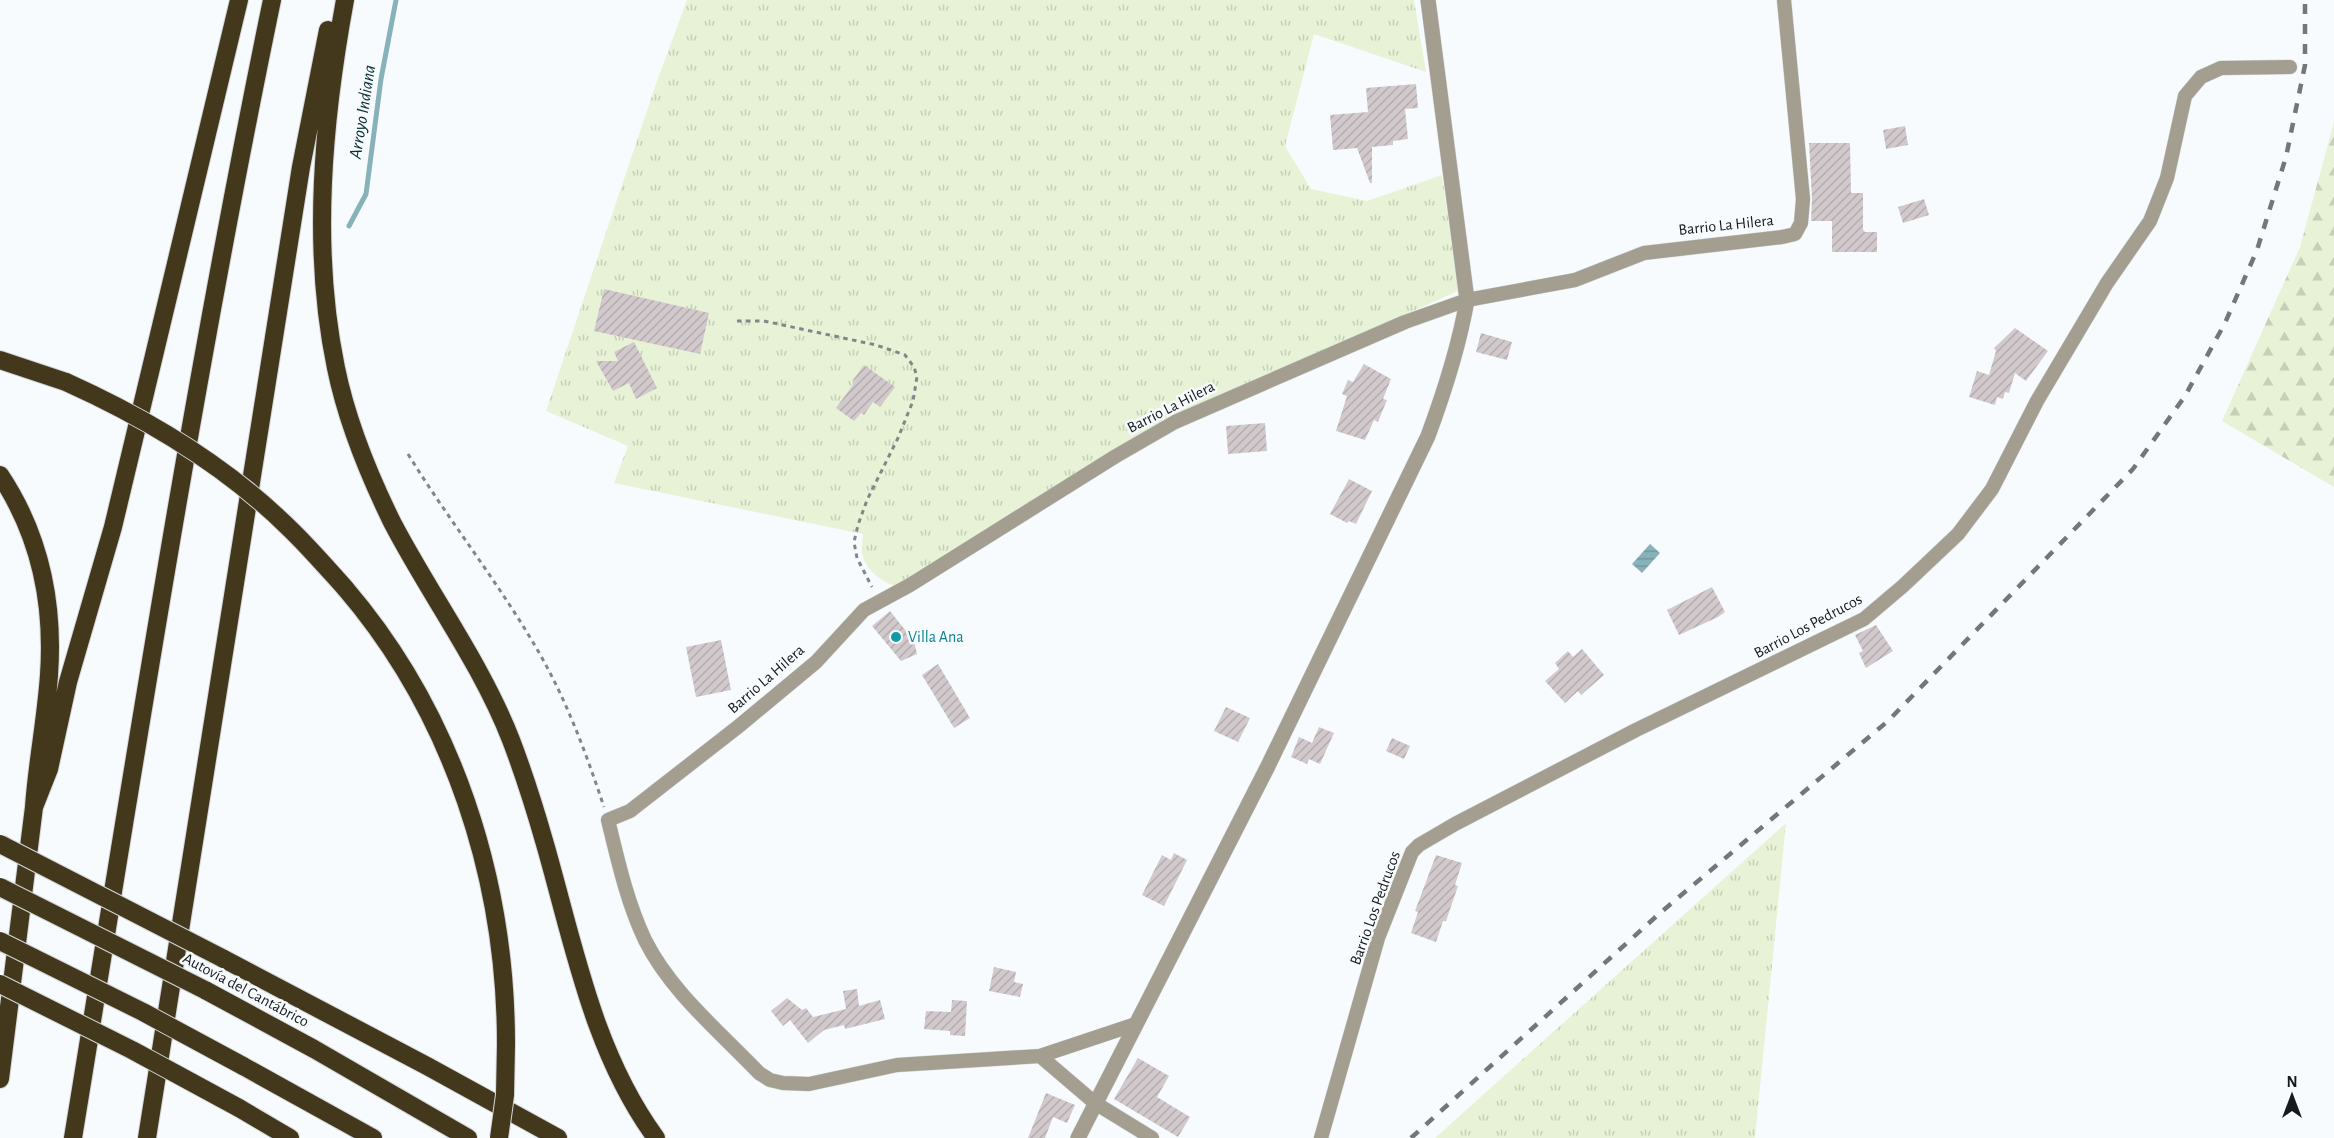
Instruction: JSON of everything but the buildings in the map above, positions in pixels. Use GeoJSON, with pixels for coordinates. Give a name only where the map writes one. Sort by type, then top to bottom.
{"type":"FeatureCollection","features":[{"type":"Feature","properties":{"kind":"highway"},"geometry":{"type":"LineString","coordinates":[[34,807],[49,769],[68,682],[113,527],[239,0]]}},
{"type":"Feature","properties":{"kind":"highway"},"geometry":{"type":"LineString","coordinates":[[73,1138],[183,466],[272,0]]}},
{"type":"Feature","properties":{"kind":"highway"},"geometry":{"type":"LineString","coordinates":[[147,1138],[299,179],[333,0]]}},
{"type":"Feature","properties":{"kind":"highway"},"geometry":{"type":"LineString","coordinates":[[345,0],[327,128],[322,208],[322,263],[336,369],[355,437],[369,472],[393,523],[488,691],[510,739],[545,842],[575,958],[593,1011],[622,1082],[656,1138]]}},
{"type":"Feature","properties":{"kind":"highway"},"geometry":{"type":"LineString","coordinates":[[0,360],[66,382],[148,423],[227,475],[288,526],[363,609],[393,651],[446,749],[469,808],[483,856],[500,939],[505,993],[505,1095],[499,1138]]}},
{"type":"Feature","properties":{"kind":"highway"},"geometry":{"type":"LineString","coordinates":[[0,475],[31,531],[42,569],[48,608],[49,675],[0,1079]]}},
{"type":"Feature","properties":{"kind":"highway"},"geometry":{"type":"LineString","coordinates":[[0,844],[427,1066],[558,1138]]}},
{"type":"Feature","properties":{"kind":"highway"},"geometry":{"type":"LineString","coordinates":[[0,849],[103,898]]}},
{"type":"Feature","properties":{"kind":"highway","name":"Autovía del Cantábrico"},"geometry":{"type":"LineString","coordinates":[[0,887],[205,990],[314,1048],[468,1138]]}},
{"type":"Feature","properties":{"kind":"highway"},"geometry":{"type":"LineString","coordinates":[[0,941],[143,1012],[373,1138]]}},
{"type":"Feature","properties":{"kind":"highway"},"geometry":{"type":"LineString","coordinates":[[0,984],[132,1050],[290,1138]]}},
{"type":"Feature","properties":{"kind":"highway"},"geometry":{"type":"LineString","coordinates":[[0,1042],[8,1013]]}},
{"type":"Feature","properties":{"kind":"street"},"geometry":{"type":"LineString","coordinates":[[1078,1138],[1267,768],[1428,436],[1449,379],[1461,339],[1467,300],[1428,0]]}},
{"type":"Feature","properties":{"kind":"street","name":"Barrio La Hilera"},"geometry":{"type":"LineString","coordinates":[[608,820],[630,811],[739,726],[816,662],[864,610],[910,585],[1116,456],[1175,422],[1405,322],[1467,300],[1575,280],[1644,253],[1795,234],[1801,223],[1803,199],[1784,0]]}},
{"type":"Feature","properties":{"kind":"street","name":"Barrio Los Pedrucos"},"geometry":{"type":"LineString","coordinates":[[1321,1138],[1378,938],[1412,852],[1419,845],[1455,824],[1530,785],[1864,619],[1903,586],[1958,534],[1992,489],[2037,401],[2107,284],[2150,221],[2167,178],[2185,96],[2201,77],[2221,68],[2290,67]]}},
{"type":"Feature","properties":{"kind":"street"},"geometry":{"type":"LineString","coordinates":[[608,820],[633,909],[646,940],[660,964],[680,992],[759,1073],[770,1080],[809,1084],[897,1065],[1040,1056],[1136,1024]]}},
{"type":"Feature","properties":{"kind":"street"},"geometry":{"type":"LineString","coordinates":[[1040,1056],[1095,1103],[1152,1138]]}},
{"type":"Feature","properties":{"kind":"path"},"geometry":{"type":"LineString","coordinates":[[737,321],[764,321],[876,345],[905,355],[914,367],[917,377],[913,401],[898,438],[867,500],[854,542],[857,558],[880,600]]}},
{"type":"Feature","properties":{"kind":"path"},"geometry":{"type":"LineString","coordinates":[[408,454],[439,505],[474,550],[535,645],[569,709],[588,757],[608,820]]}},
{"type":"Feature","properties":{"kind":"green space"},"geometry":{"type":"Polygon","coordinates":[[[687,0],[1414,0],[1426,72],[1314,34],[1285,146],[1311,189],[1367,201],[1442,175],[1458,291],[1181,415],[895,586],[879,578],[866,565],[862,553],[863,534],[614,483],[628,446],[546,411],[657,81],[687,0]]]}},
{"type":"Feature","properties":{"kind":"green space"},"geometry":{"type":"Polygon","coordinates":[[[2334,122],[2334,487],[2222,421],[2300,247],[2334,122]]]}},
{"type":"Feature","properties":{"kind":"green space"},"geometry":{"type":"Polygon","coordinates":[[[1786,823],[1755,1138],[1435,1138],[1786,823]]]}},
{"type":"Feature","properties":{"kind":"water"},"geometry":{"type":"Polygon","coordinates":[[[1650,544],[1660,553],[1642,573],[1632,564],[1650,544]]]}},
{"type":"Feature","properties":{"kind":"waterway","name":"Arroyo Indiana"},"geometry":{"type":"LineString","coordinates":[[349,226],[366,194],[381,79],[396,0]]}},
{"type":"Feature","properties":{"kind":"railway"},"geometry":{"type":"LineString","coordinates":[[1411,1138],[1660,913],[1888,721],[2133,469],[2185,396],[2225,323],[2257,250],[2286,157],[2305,65],[2305,0]]}},
{"type":"Feature","properties":{"kind":"place","name":"Villa Ana"},"geometry":{"type":"Point","coordinates":[896,637]}}]}
